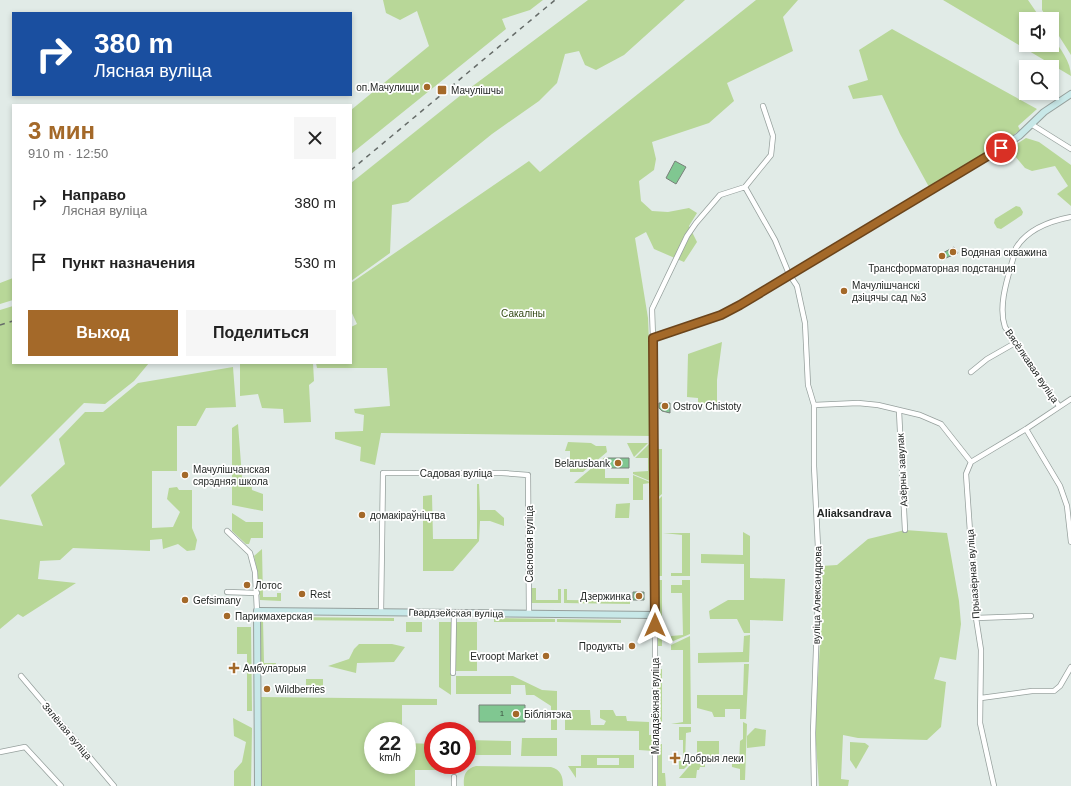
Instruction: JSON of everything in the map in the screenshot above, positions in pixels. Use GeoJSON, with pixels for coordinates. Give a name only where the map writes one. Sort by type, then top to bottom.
{"type":"FeatureCollection","features":[{"type":"Feature","properties":{"kind":"main road"},"geometry":{"type":"LineString","coordinates":[[653,338],[721,315],[740,305],[789,274],[871,228],[1001,148],[1019,136],[1044,112],[1071,94]]}},
{"type":"Feature","properties":{"kind":"main road","name":"Маладзёжная вуліца"},"geometry":{"type":"LineString","coordinates":[[653,338],[655,615]]}},
{"type":"Feature","properties":{"kind":"main road"},"geometry":{"type":"LineString","coordinates":[[257,611],[258,786]]}},
{"type":"Feature","properties":{"kind":"main road","name":"Гвардзейская вуліца"},"geometry":{"type":"LineString","coordinates":[[257,611],[655,615]]}},
{"type":"Feature","properties":{"kind":"street"},"geometry":{"type":"LineString","coordinates":[[653,338],[652,309],[687,236],[720,194],[745,187],[771,155],[773,136],[763,106]]}},
{"type":"Feature","properties":{"kind":"street"},"geometry":{"type":"LineString","coordinates":[[1031,124],[1071,149]]}},
{"type":"Feature","properties":{"kind":"street","name":"вуліца Александрова"},"geometry":{"type":"LineString","coordinates":[[745,187],[774,240],[789,274],[797,286],[805,324],[808,385],[814,405],[814,466],[819,568],[812,733],[814,786]]}},
{"type":"Feature","properties":{"kind":"street","name":"Вясёлкавая вуліца"},"geometry":{"type":"LineString","coordinates":[[1059,406],[1015,343],[1005,327],[1002,317],[1004,296],[1016,248],[1026,236],[1048,223],[1071,217]]}},
{"type":"Feature","properties":{"kind":"street"},"geometry":{"type":"LineString","coordinates":[[971,372],[987,359],[1015,343]]}},
{"type":"Feature","properties":{"kind":"street"},"geometry":{"type":"LineString","coordinates":[[814,405],[858,403],[878,405],[920,415],[940,424],[971,462],[1026,429],[1071,399]]}},
{"type":"Feature","properties":{"kind":"street","name":"Азёрны завулак"},"geometry":{"type":"LineString","coordinates":[[899,411],[905,530]]}},
{"type":"Feature","properties":{"kind":"street"},"geometry":{"type":"LineString","coordinates":[[1026,429],[1060,486],[1067,506],[1071,542]]}},
{"type":"Feature","properties":{"kind":"street","name":"Прыазёрная вуліца"},"geometry":{"type":"LineString","coordinates":[[971,462],[966,474],[976,618],[981,650],[980,723],[994,786]]}},
{"type":"Feature","properties":{"kind":"street","name":"Садовая вуліца"},"geometry":{"type":"LineString","coordinates":[[381,612],[383,473],[502,473],[528,475]]}},
{"type":"Feature","properties":{"kind":"street","name":"Сасновая вуліца"},"geometry":{"type":"LineString","coordinates":[[528,475],[529,613]]}},
{"type":"Feature","properties":{"kind":"street"},"geometry":{"type":"LineString","coordinates":[[227,531],[250,553],[255,572],[257,611]]}},
{"type":"Feature","properties":{"kind":"street"},"geometry":{"type":"LineString","coordinates":[[227,592],[257,593]]}},
{"type":"Feature","properties":{"kind":"street"},"geometry":{"type":"LineString","coordinates":[[453,673],[454,614]]}},
{"type":"Feature","properties":{"kind":"street","name":"Маладзёжная вуліца"},"geometry":{"type":"LineString","coordinates":[[655,615],[656,786]]}},
{"type":"Feature","properties":{"kind":"street"},"geometry":{"type":"LineString","coordinates":[[976,618],[1031,616]]}},
{"type":"Feature","properties":{"kind":"street"},"geometry":{"type":"LineString","coordinates":[[981,698],[1032,691],[1054,691],[1060,686],[1071,667]]}},
{"type":"Feature","properties":{"kind":"street","name":"Зялёная вуліца"},"geometry":{"type":"LineString","coordinates":[[21,676],[114,786]]}},
{"type":"Feature","properties":{"kind":"street"},"geometry":{"type":"LineString","coordinates":[[0,752],[25,747],[61,786]]}},
{"type":"Feature","properties":{"kind":"street"},"geometry":{"type":"LineString","coordinates":[[454,777],[454,786]]}},
{"type":"Feature","properties":{"kind":"green space"},"geometry":{"type":"Polygon","coordinates":[[[383,0],[543,0],[530,10],[502,19],[506,29],[352,153],[352,109],[429,46],[417,11],[400,20],[386,13],[383,0]]]}},
{"type":"Feature","properties":{"kind":"green space"},"geometry":{"type":"Polygon","coordinates":[[[588,0],[685,0],[624,55],[596,70],[585,65],[579,51],[565,54],[557,83],[539,101],[492,134],[408,202],[392,205],[390,253],[352,280],[352,182],[466,91],[588,0]]]}},
{"type":"Feature","properties":{"kind":"green space","name":"Сакаліны"},"geometry":{"type":"Polygon","coordinates":[[[756,0],[798,0],[783,17],[793,51],[727,83],[734,101],[709,123],[652,142],[656,159],[654,170],[639,181],[641,201],[652,211],[668,212],[689,208],[697,213],[689,226],[697,242],[684,262],[654,249],[646,232],[635,238],[648,318],[653,436],[381,433],[375,465],[360,461],[361,447],[335,439],[335,432],[363,431],[364,415],[355,413],[354,409],[390,406],[387,368],[317,368],[316,364],[352,364],[352,326],[357,324],[352,313],[352,282],[529,161],[540,172],[756,0]]]}},
{"type":"Feature","properties":{"kind":"green space"},"geometry":{"type":"Polygon","coordinates":[[[943,0],[1028,0],[1036,12],[1019,12],[1019,45],[943,0]]]}},
{"type":"Feature","properties":{"kind":"green space"},"geometry":{"type":"Polygon","coordinates":[[[1042,0],[1071,0],[1071,55],[1059,36],[1059,12],[1043,12],[1042,0]]]}},
{"type":"Feature","properties":{"kind":"green space"},"geometry":{"type":"Polygon","coordinates":[[[892,29],[1037,109],[1018,126],[1020,130],[1001,145],[929,187],[900,134],[882,95],[853,99],[848,86],[868,80],[859,50],[892,29]]]}},
{"type":"Feature","properties":{"kind":"green space"},"geometry":{"type":"Polygon","coordinates":[[[1059,46],[1067,60],[1071,71],[1071,76],[1059,69],[1059,60],[1044,60],[1031,52],[1059,52],[1059,46]]]}},
{"type":"Feature","properties":{"kind":"green space"},"geometry":{"type":"Polygon","coordinates":[[[1026,138],[1039,142],[1071,165],[1071,206],[1057,194],[1068,186],[1055,166],[1032,171],[1025,168],[1009,149],[1026,138]]]}},
{"type":"Feature","properties":{"kind":"green space"},"geometry":{"type":"Polygon","coordinates":[[[1016,206],[1020,207],[1023,212],[1022,215],[1001,229],[997,228],[994,223],[995,219],[1016,206]]]}},
{"type":"Feature","properties":{"kind":"green space"},"geometry":{"type":"Polygon","coordinates":[[[12,278],[12,300],[0,304],[0,283],[12,278]]]}},
{"type":"Feature","properties":{"kind":"green space"},"geometry":{"type":"Polygon","coordinates":[[[12,306],[12,364],[148,364],[134,381],[105,404],[84,403],[0,487],[0,310],[12,306]]]}},
{"type":"Feature","properties":{"kind":"green space"},"geometry":{"type":"Polygon","coordinates":[[[722,342],[717,380],[717,403],[722,403],[721,408],[711,408],[711,403],[698,404],[698,398],[687,397],[688,354],[722,342]]]}},
{"type":"Feature","properties":{"kind":"green space"},"geometry":{"type":"Polygon","coordinates":[[[240,364],[313,364],[314,381],[309,385],[311,422],[284,423],[283,409],[262,408],[258,394],[240,396],[240,364]]]}},
{"type":"Feature","properties":{"kind":"green space"},"geometry":{"type":"Polygon","coordinates":[[[233,367],[236,407],[206,408],[196,426],[177,426],[177,471],[152,471],[152,528],[173,527],[180,512],[167,499],[169,488],[177,487],[179,490],[192,490],[192,528],[197,540],[195,550],[187,551],[178,544],[163,549],[162,539],[150,540],[150,551],[73,548],[60,560],[40,561],[38,579],[76,583],[23,617],[18,614],[0,629],[0,519],[43,526],[31,495],[65,464],[59,439],[85,412],[103,412],[138,383],[233,367]]]}},
{"type":"Feature","properties":{"kind":"green space"},"geometry":{"type":"Polygon","coordinates":[[[238,424],[242,477],[251,478],[252,490],[263,494],[263,511],[232,505],[232,428],[238,424]]]}},
{"type":"Feature","properties":{"kind":"green space"},"geometry":{"type":"Polygon","coordinates":[[[568,442],[591,443],[596,446],[606,446],[607,452],[583,472],[570,472],[570,451],[565,451],[568,442]]]}},
{"type":"Feature","properties":{"kind":"green space"},"geometry":{"type":"Polygon","coordinates":[[[627,443],[648,443],[634,457],[627,443]]]}},
{"type":"Feature","properties":{"kind":"green space"},"geometry":{"type":"Polygon","coordinates":[[[650,443],[650,481],[633,474],[633,472],[648,471],[648,458],[635,458],[650,443]]]}},
{"type":"Feature","properties":{"kind":"green space"},"geometry":{"type":"Polygon","coordinates":[[[657,449],[662,449],[662,494],[656,499],[657,449]]]}},
{"type":"Feature","properties":{"kind":"green space"},"geometry":{"type":"Polygon","coordinates":[[[605,457],[605,478],[629,478],[629,484],[574,483],[605,457]]]}},
{"type":"Feature","properties":{"kind":"green space"},"geometry":{"type":"Polygon","coordinates":[[[633,475],[650,482],[643,484],[643,500],[633,500],[633,475]]]}},
{"type":"Feature","properties":{"kind":"green space"},"geometry":{"type":"Polygon","coordinates":[[[477,484],[479,484],[480,510],[495,510],[504,518],[504,526],[490,521],[480,521],[479,541],[453,571],[423,571],[423,496],[432,495],[433,539],[477,539],[477,484]]]}},
{"type":"Feature","properties":{"kind":"green space"},"geometry":{"type":"Polygon","coordinates":[[[662,496],[662,576],[656,576],[656,502],[662,496]]]}},
{"type":"Feature","properties":{"kind":"green space"},"geometry":{"type":"Polygon","coordinates":[[[630,503],[629,518],[615,518],[616,504],[630,503]]]}},
{"type":"Feature","properties":{"kind":"green space"},"geometry":{"type":"Polygon","coordinates":[[[232,513],[246,522],[263,522],[263,538],[251,538],[249,544],[246,544],[232,531],[232,513]]]}},
{"type":"Feature","properties":{"kind":"green space"},"geometry":{"type":"Polygon","coordinates":[[[905,530],[947,533],[959,601],[961,624],[956,660],[940,657],[934,679],[946,682],[941,727],[927,740],[858,738],[843,735],[841,779],[849,780],[848,786],[819,786],[815,730],[821,626],[821,566],[837,565],[868,539],[905,530]]]}},
{"type":"Feature","properties":{"kind":"green space"},"geometry":{"type":"Polygon","coordinates":[[[743,532],[750,536],[750,578],[785,579],[783,621],[750,620],[750,633],[744,633],[737,619],[710,619],[709,611],[728,600],[744,600],[744,564],[701,563],[701,554],[743,555],[743,532]]]}},
{"type":"Feature","properties":{"kind":"green space"},"geometry":{"type":"Polygon","coordinates":[[[663,533],[690,533],[690,576],[671,576],[671,573],[682,573],[682,535],[663,533]]]}},
{"type":"Feature","properties":{"kind":"green space"},"geometry":{"type":"Polygon","coordinates":[[[262,549],[263,597],[277,597],[277,593],[281,593],[281,601],[260,600],[254,556],[262,549]]]}},
{"type":"Feature","properties":{"kind":"green space"},"geometry":{"type":"Polygon","coordinates":[[[656,580],[662,580],[662,646],[657,646],[656,580]]]}},
{"type":"Feature","properties":{"kind":"green space"},"geometry":{"type":"Polygon","coordinates":[[[682,580],[690,580],[690,634],[671,642],[671,636],[683,635],[682,593],[671,593],[671,585],[682,585],[682,580]]]}},
{"type":"Feature","properties":{"kind":"green space"},"geometry":{"type":"Polygon","coordinates":[[[530,588],[536,588],[536,600],[558,600],[558,589],[561,589],[561,603],[530,603],[530,588]]]}},
{"type":"Feature","properties":{"kind":"green space"},"geometry":{"type":"Polygon","coordinates":[[[564,589],[567,589],[567,600],[630,601],[630,604],[564,603],[564,589]]]}},
{"type":"Feature","properties":{"kind":"green space"},"geometry":{"type":"Polygon","coordinates":[[[260,616],[281,616],[281,620],[263,620],[264,663],[276,663],[275,672],[260,672],[260,616]]]}},
{"type":"Feature","properties":{"kind":"green space"},"geometry":{"type":"Polygon","coordinates":[[[284,617],[394,618],[394,621],[284,620],[284,617]]]}},
{"type":"Feature","properties":{"kind":"green space"},"geometry":{"type":"Polygon","coordinates":[[[494,618],[555,619],[555,622],[494,622],[494,618]]]}},
{"type":"Feature","properties":{"kind":"green space"},"geometry":{"type":"Polygon","coordinates":[[[557,619],[621,620],[621,623],[557,622],[557,619]]]}},
{"type":"Feature","properties":{"kind":"green space"},"geometry":{"type":"Polygon","coordinates":[[[406,622],[422,622],[422,632],[406,632],[406,622]]]}},
{"type":"Feature","properties":{"kind":"green space"},"geometry":{"type":"Polygon","coordinates":[[[439,622],[451,622],[451,695],[439,687],[439,622]]]}},
{"type":"Feature","properties":{"kind":"green space"},"geometry":{"type":"Polygon","coordinates":[[[455,622],[477,622],[477,671],[455,671],[455,622]]]}},
{"type":"Feature","properties":{"kind":"green space"},"geometry":{"type":"Polygon","coordinates":[[[237,627],[251,627],[252,711],[247,711],[247,654],[237,654],[237,627]]]}},
{"type":"Feature","properties":{"kind":"green space"},"geometry":{"type":"Polygon","coordinates":[[[750,635],[749,662],[698,663],[698,653],[743,652],[744,636],[750,635]]]}},
{"type":"Feature","properties":{"kind":"green space"},"geometry":{"type":"Polygon","coordinates":[[[690,636],[691,724],[671,724],[683,722],[683,650],[671,650],[671,645],[690,636]]]}},
{"type":"Feature","properties":{"kind":"green space"},"geometry":{"type":"Polygon","coordinates":[[[359,644],[392,644],[405,647],[394,662],[357,663],[356,673],[328,666],[349,659],[354,649],[359,644]]]}},
{"type":"Feature","properties":{"kind":"green space"},"geometry":{"type":"Polygon","coordinates":[[[744,664],[749,664],[746,719],[740,719],[740,709],[725,709],[725,717],[714,717],[712,712],[697,708],[697,695],[743,695],[744,664]]]}},
{"type":"Feature","properties":{"kind":"green space"},"geometry":{"type":"Polygon","coordinates":[[[662,669],[662,724],[657,723],[657,670],[662,669]]]}},
{"type":"Feature","properties":{"kind":"green space"},"geometry":{"type":"Polygon","coordinates":[[[456,676],[513,676],[542,690],[557,691],[557,730],[551,730],[551,706],[534,695],[526,695],[525,685],[511,685],[511,694],[456,694],[456,676]]]}},
{"type":"Feature","properties":{"kind":"green space"},"geometry":{"type":"Polygon","coordinates":[[[306,679],[323,679],[323,694],[306,694],[306,679]]]}},
{"type":"Feature","properties":{"kind":"green space"},"geometry":{"type":"Polygon","coordinates":[[[260,697],[437,699],[437,705],[402,705],[402,722],[364,722],[364,774],[415,774],[415,786],[261,786],[260,697]]]}},
{"type":"Feature","properties":{"kind":"green space"},"geometry":{"type":"Polygon","coordinates":[[[565,710],[590,710],[591,725],[604,725],[606,721],[600,718],[600,710],[613,710],[616,716],[626,716],[627,721],[649,722],[649,735],[654,735],[654,751],[639,750],[639,731],[565,730],[565,710]]]}},
{"type":"Feature","properties":{"kind":"green space"},"geometry":{"type":"Polygon","coordinates":[[[233,718],[252,728],[251,786],[234,786],[234,771],[242,762],[246,742],[234,736],[233,718]]]}},
{"type":"Feature","properties":{"kind":"green space"},"geometry":{"type":"Polygon","coordinates":[[[743,722],[747,724],[745,780],[740,780],[740,769],[732,767],[732,764],[739,764],[740,741],[743,739],[743,722]]]}},
{"type":"Feature","properties":{"kind":"green space"},"geometry":{"type":"Polygon","coordinates":[[[679,727],[691,727],[691,732],[686,733],[685,762],[691,762],[684,769],[679,769],[679,760],[683,760],[683,740],[679,740],[679,727]]]}},
{"type":"Feature","properties":{"kind":"green space"},"geometry":{"type":"Polygon","coordinates":[[[755,728],[766,730],[765,746],[747,748],[747,736],[755,728]]]}},
{"type":"Feature","properties":{"kind":"green space"},"geometry":{"type":"Polygon","coordinates":[[[522,738],[557,738],[557,756],[521,756],[522,738]]]}},
{"type":"Feature","properties":{"kind":"green space"},"geometry":{"type":"Polygon","coordinates":[[[476,740],[511,741],[511,755],[476,755],[476,740]]]}},
{"type":"Feature","properties":{"kind":"green space"},"geometry":{"type":"Polygon","coordinates":[[[697,741],[719,741],[719,757],[697,757],[697,741]]]}},
{"type":"Feature","properties":{"kind":"green space"},"geometry":{"type":"Polygon","coordinates":[[[850,742],[865,743],[869,746],[856,769],[850,760],[850,742]]]}},
{"type":"Feature","properties":{"kind":"green space"},"geometry":{"type":"Polygon","coordinates":[[[416,743],[424,744],[424,770],[416,770],[416,743]]]}},
{"type":"Feature","properties":{"kind":"green space"},"geometry":{"type":"Polygon","coordinates":[[[657,744],[662,744],[662,773],[665,773],[666,786],[657,786],[657,744]]]}},
{"type":"Feature","properties":{"kind":"green space"},"geometry":{"type":"Polygon","coordinates":[[[581,755],[634,755],[634,768],[576,768],[576,778],[568,766],[581,766],[581,755]],[[597,758],[597,765],[619,765],[619,758],[597,758]]]}},
{"type":"Feature","properties":{"kind":"green space"},"geometry":{"type":"Polygon","coordinates":[[[692,763],[705,764],[705,767],[700,767],[699,770],[697,770],[696,778],[679,778],[692,763]]]}},
{"type":"Feature","properties":{"kind":"green space"},"geometry":{"type":"Polygon","coordinates":[[[476,766],[551,767],[561,774],[563,786],[464,786],[466,774],[476,774],[476,766]]]}},
{"type":"Feature","properties":{"kind":"building"},"geometry":{"type":"Polygon","coordinates":[[[675,161],[686,167],[676,184],[666,178],[675,161]]]}},
{"type":"Feature","properties":{"kind":"building"},"geometry":{"type":"Polygon","coordinates":[[[954,247],[958,253],[941,260],[939,255],[954,247]]]}},
{"type":"Feature","properties":{"kind":"building","name":"Ostrov Chistoty"},"geometry":{"type":"Polygon","coordinates":[[[659,403],[670,403],[670,413],[662,411],[659,408],[659,403]]]}},
{"type":"Feature","properties":{"kind":"building","name":"Belarusbank"},"geometry":{"type":"Polygon","coordinates":[[[606,458],[629,458],[629,468],[606,468],[606,458]]]}},
{"type":"Feature","properties":{"kind":"building","name":"Дзержинка"},"geometry":{"type":"Polygon","coordinates":[[[633,592],[644,592],[644,600],[633,600],[633,592]]]}},
{"type":"Feature","properties":{"kind":"building"},"geometry":{"type":"Polygon","coordinates":[[[479,705],[525,705],[525,722],[479,722],[479,705]]]}},
{"type":"Feature","properties":{"kind":"railway"},"geometry":{"type":"LineString","coordinates":[[352,169],[555,0]]}},
{"type":"Feature","properties":{"kind":"railway"},"geometry":{"type":"LineString","coordinates":[[0,325],[12,321]]}},
{"type":"Feature","properties":{"kind":"place","name":"оп.Мачулищи"},"geometry":{"type":"Point","coordinates":[427,87]}},
{"type":"Feature","properties":{"kind":"place","name":"Мачулішчы"},"geometry":{"type":"Point","coordinates":[442,90]}},
{"type":"Feature","properties":{"kind":"place","name":"Водяная скважина"},"geometry":{"type":"Point","coordinates":[953,252]}},
{"type":"Feature","properties":{"kind":"place","name":"Трансформаторная подстанция"},"geometry":{"type":"Point","coordinates":[942,256]}},
{"type":"Feature","properties":{"kind":"place","name":"Мачулішчанскі дзіцячы сад №3"},"geometry":{"type":"Point","coordinates":[844,291]}},
{"type":"Feature","properties":{"kind":"place","name":"Ostrov Chistoty"},"geometry":{"type":"Point","coordinates":[665,406]}},
{"type":"Feature","properties":{"kind":"place","name":"Belarusbank"},"geometry":{"type":"Point","coordinates":[618,463]}},
{"type":"Feature","properties":{"kind":"place","name":"Мачулішчанская сярэдняя школа"},"geometry":{"type":"Point","coordinates":[185,475]}},
{"type":"Feature","properties":{"kind":"place","name":"домакіраўніцтва"},"geometry":{"type":"Point","coordinates":[362,515]}},
{"type":"Feature","properties":{"kind":"place","name":"Лотос"},"geometry":{"type":"Point","coordinates":[247,585]}},
{"type":"Feature","properties":{"kind":"place","name":"Rest"},"geometry":{"type":"Point","coordinates":[302,594]}},
{"type":"Feature","properties":{"kind":"place","name":"Дзержинка"},"geometry":{"type":"Point","coordinates":[639,596]}},
{"type":"Feature","properties":{"kind":"place","name":"Gefsimany"},"geometry":{"type":"Point","coordinates":[185,600]}},
{"type":"Feature","properties":{"kind":"place","name":"Парикмахерская"},"geometry":{"type":"Point","coordinates":[227,616]}},
{"type":"Feature","properties":{"kind":"place","name":"Продукты"},"geometry":{"type":"Point","coordinates":[632,646]}},
{"type":"Feature","properties":{"kind":"place","name":"Evroopt Market"},"geometry":{"type":"Point","coordinates":[546,656]}},
{"type":"Feature","properties":{"kind":"place","name":"Амбулаторыя"},"geometry":{"type":"Point","coordinates":[234,668]}},
{"type":"Feature","properties":{"kind":"place","name":"Wildberries"},"geometry":{"type":"Point","coordinates":[267,689]}},
{"type":"Feature","properties":{"kind":"place","name":"Бібліятэка"},"geometry":{"type":"Point","coordinates":[516,714]}},
{"type":"Feature","properties":{"kind":"place","name":"Добрыя леки"},"geometry":{"type":"Point","coordinates":[675,758]}},
{"type":"Feature","properties":{"kind":"district","name":"Aliaksandrava"},"geometry":{"type":"Point","coordinates":[854,513]}},
{"type":"Feature","properties":{"kind":"route"},"geometry":{"type":"LineString","coordinates":[[655,625],[653,338],[721,315],[740,305],[789,274],[871,228],[946,183],[1001,148]]}}]}
